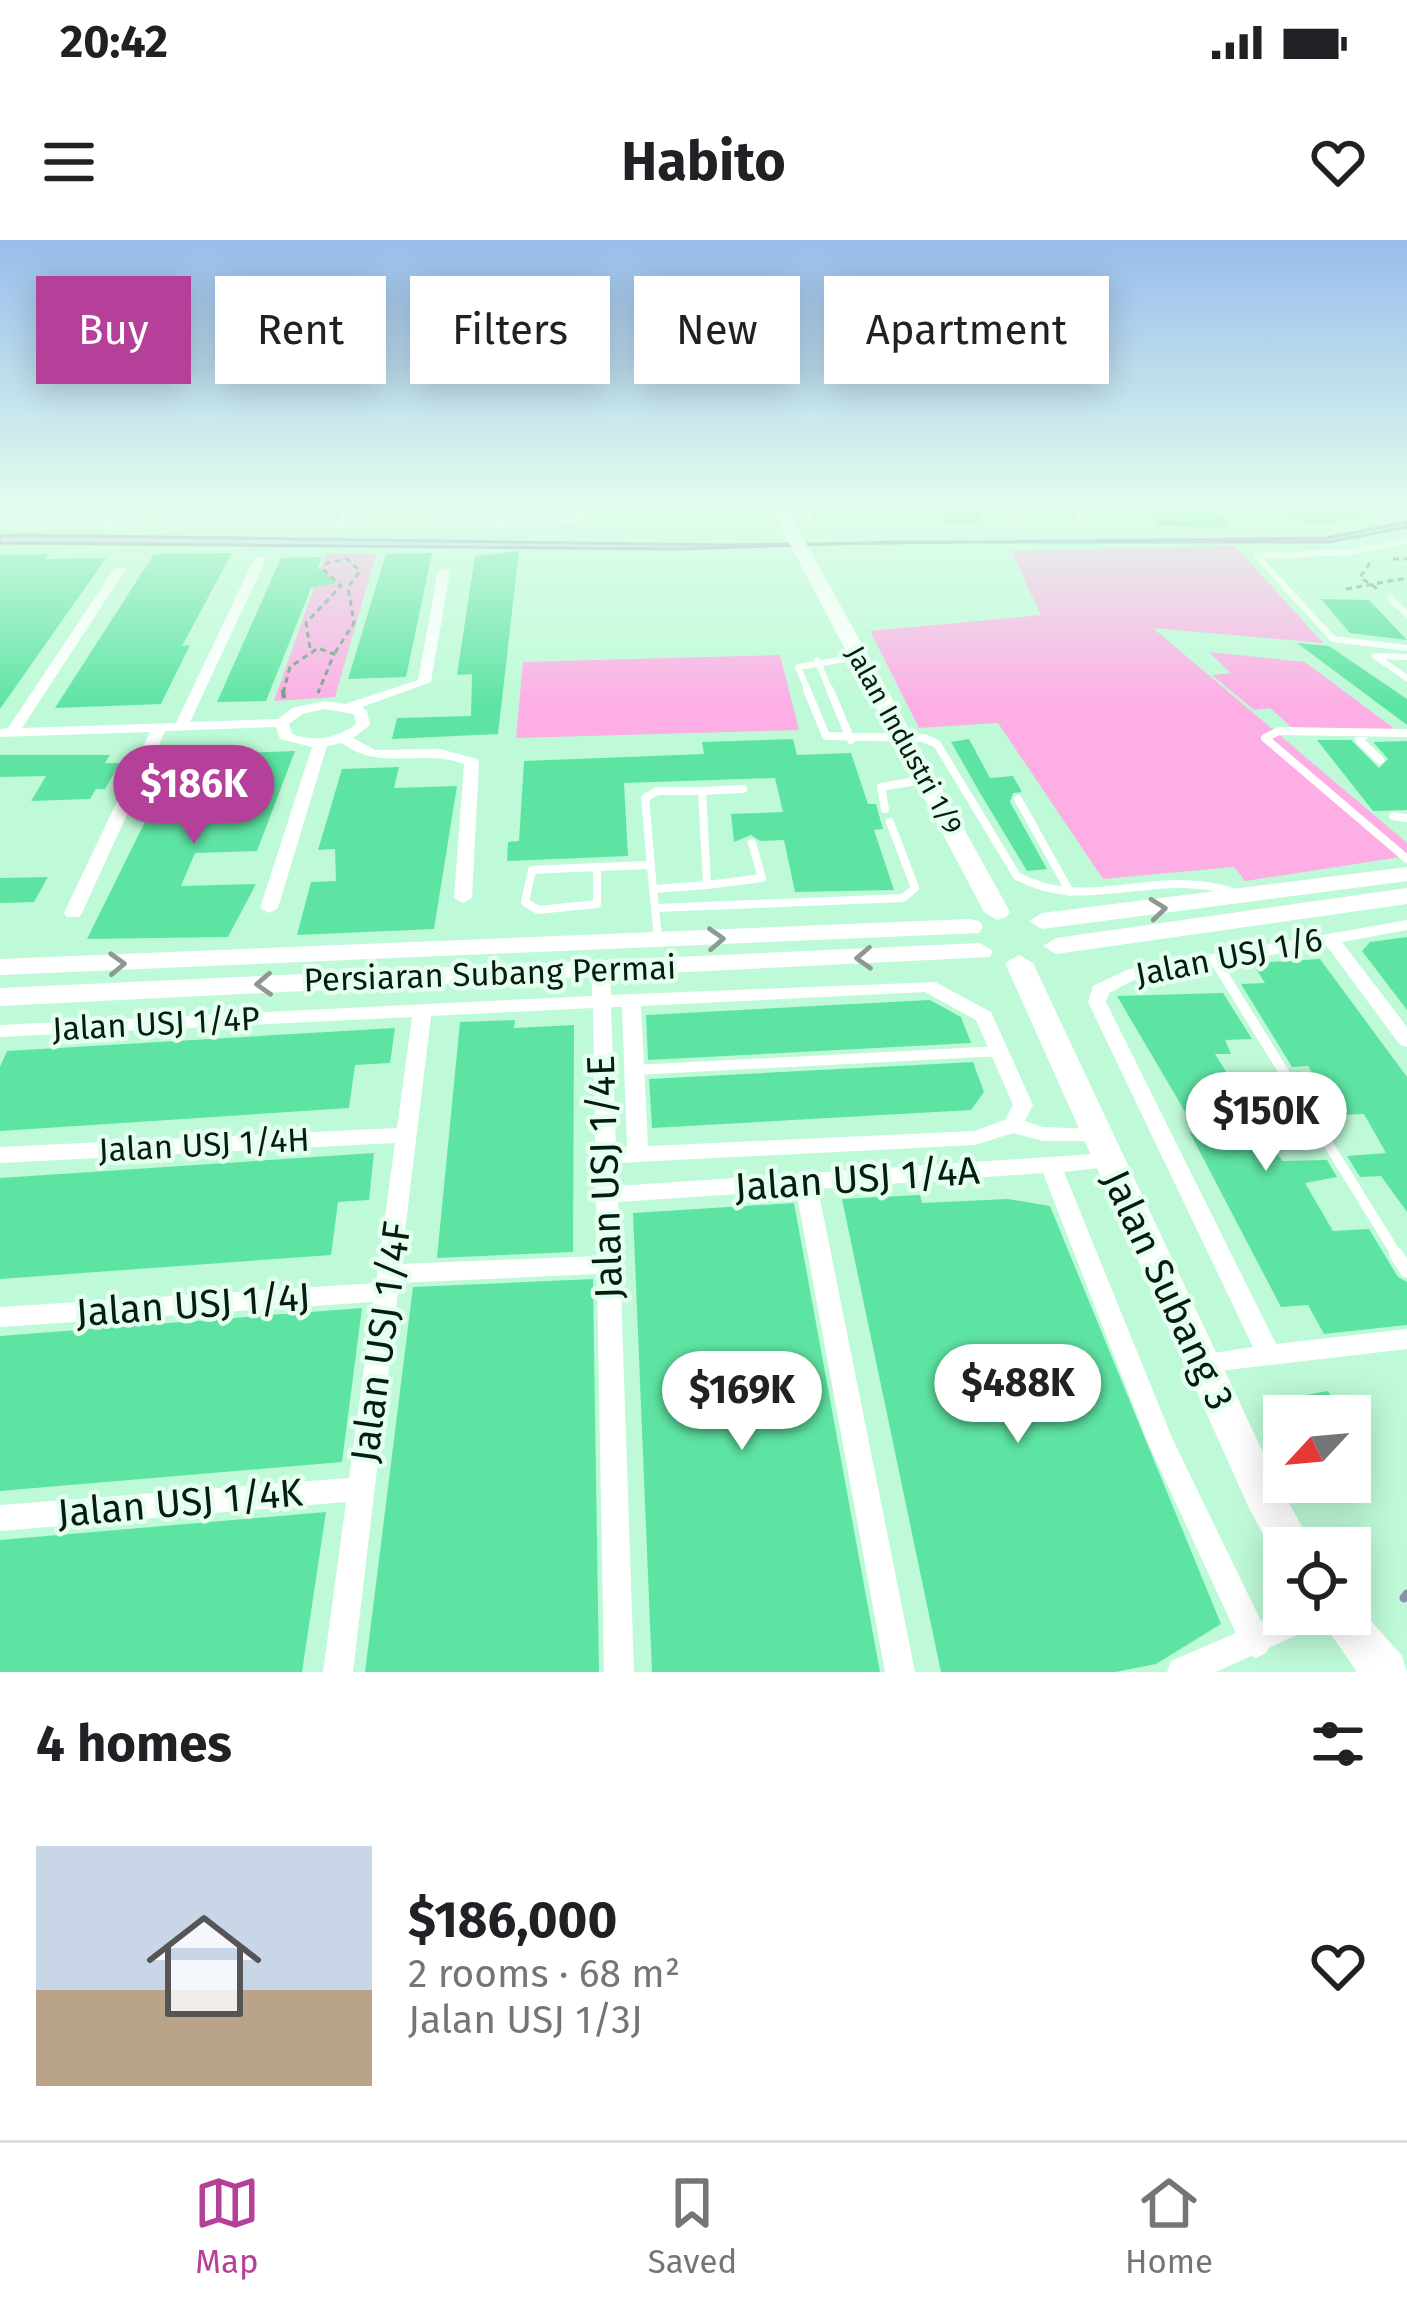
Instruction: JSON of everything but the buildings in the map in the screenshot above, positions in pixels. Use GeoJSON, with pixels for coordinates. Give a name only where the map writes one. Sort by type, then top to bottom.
{"type":"FeatureCollection","features":[{"type":"Feature","properties":{"kind":"main road","name":"Jalan Industri 1/9"},"geometry":{"type":"LineString","coordinates":[[812,572],[997,912]]}},
{"type":"Feature","properties":{"kind":"main road"},"geometry":{"type":"LineString","coordinates":[[1407,874],[1042,921],[997,912],[975,939],[1019,963],[1043,958],[1056,946],[1407,896]]}},
{"type":"Feature","properties":{"kind":"main road"},"geometry":{"type":"LineString","coordinates":[[1042,921],[1054,933],[1056,946]]}},
{"type":"Feature","properties":{"kind":"main road","name":"Persiaran Subang Permai"},"geometry":{"type":"LineString","coordinates":[[0,968],[659,942],[975,939]]}},
{"type":"Feature","properties":{"kind":"main road","name":"Persiaran Subang Permai"},"geometry":{"type":"LineString","coordinates":[[0,997],[601,970],[975,939]]}},
{"type":"Feature","properties":{"kind":"main road","name":"Jalan Subang 3"},"geometry":{"type":"LineString","coordinates":[[1019,963],[1202,1363],[1283,1527]]}},
{"type":"Feature","properties":{"kind":"main road"},"geometry":{"type":"LineString","coordinates":[[1356,1635],[1386,1672]]}},
{"type":"Feature","properties":{"kind":"street"},"geometry":{"type":"LineString","coordinates":[[6,733],[118,572]]}},
{"type":"Feature","properties":{"kind":"street"},"geometry":{"type":"LineString","coordinates":[[182,727],[254,572]]}},
{"type":"Feature","properties":{"kind":"street"},"geometry":{"type":"LineString","coordinates":[[6,733],[282,723],[297,711],[324,705],[350,707],[424,682],[444,572]]}},
{"type":"Feature","properties":{"kind":"street"},"geometry":{"type":"LineString","coordinates":[[282,723],[285,736],[321,742],[344,738],[364,718],[350,707]]}},
{"type":"Feature","properties":{"kind":"street"},"geometry":{"type":"LineString","coordinates":[[73,913],[159,728]]}},
{"type":"Feature","properties":{"kind":"street"},"geometry":{"type":"LineString","coordinates":[[344,738],[373,755],[448,753],[472,762],[463,898]]}},
{"type":"Feature","properties":{"kind":"street"},"geometry":{"type":"LineString","coordinates":[[269,908],[321,742]]}},
{"type":"Feature","properties":{"kind":"street","name":"Jalan USJ 1/6"},"geometry":{"type":"LineString","coordinates":[[1270,1356],[1097,1002],[1100,990],[1112,980],[1214,958],[1407,925]]}},
{"type":"Feature","properties":{"kind":"street"},"geometry":{"type":"LineString","coordinates":[[1330,938],[1407,1041]]}},
{"type":"Feature","properties":{"kind":"street","name":"Jalan USJ 1/4E"},"geometry":{"type":"LineString","coordinates":[[601,970],[620,1672]]}},
{"type":"Feature","properties":{"kind":"street","name":"Jalan USJ 1/4P"},"geometry":{"type":"LineString","coordinates":[[0,1031],[928,986],[969,1005],[996,1040]]}},
{"type":"Feature","properties":{"kind":"street"},"geometry":{"type":"LineString","coordinates":[[631,1000],[638,1154]]}},
{"type":"Feature","properties":{"kind":"street","name":"Jalan USJ 1/4F"},"geometry":{"type":"LineString","coordinates":[[338,1672],[422,1011]]}},
{"type":"Feature","properties":{"kind":"street"},"geometry":{"type":"LineString","coordinates":[[604,1156],[975,1138],[1013,1125],[1022,1116],[1023,1106],[996,1040]]}},
{"type":"Feature","properties":{"kind":"street"},"geometry":{"type":"LineString","coordinates":[[1013,1125],[1103,1148]]}},
{"type":"Feature","properties":{"kind":"street","name":"Jalan USJ 1/4H"},"geometry":{"type":"LineString","coordinates":[[0,1155],[408,1135]]}},
{"type":"Feature","properties":{"kind":"street","name":"Jalan USJ 1/4A"},"geometry":{"type":"LineString","coordinates":[[605,1195],[1051,1167],[1103,1148]]}},
{"type":"Feature","properties":{"kind":"street"},"geometry":{"type":"LineString","coordinates":[[1051,1167],[1142,1398],[1256,1642]]}},
{"type":"Feature","properties":{"kind":"street"},"geometry":{"type":"LineString","coordinates":[[806,1183],[900,1672]]}},
{"type":"Feature","properties":{"kind":"street","name":"Jalan USJ 1/4J"},"geometry":{"type":"LineString","coordinates":[[0,1317],[608,1265]]}},
{"type":"Feature","properties":{"kind":"street"},"geometry":{"type":"LineString","coordinates":[[1202,1363],[1407,1339]]}},
{"type":"Feature","properties":{"kind":"street","name":"Jalan USJ 1/4K"},"geometry":{"type":"LineString","coordinates":[[0,1518],[361,1489]]}},
{"type":"Feature","properties":{"kind":"street"},"geometry":{"type":"LineString","coordinates":[[1182,1672],[1270,1635]]}},
{"type":"Feature","properties":{"kind":"lane"},"geometry":{"type":"LineString","coordinates":[[1271,572],[1333,639],[1407,653]]}},
{"type":"Feature","properties":{"kind":"lane"},"geometry":{"type":"LineString","coordinates":[[1389,597],[1407,614]]}},
{"type":"Feature","properties":{"kind":"lane"},"geometry":{"type":"LineString","coordinates":[[1407,653],[1375,656],[1407,678]]}},
{"type":"Feature","properties":{"kind":"lane"},"geometry":{"type":"LineString","coordinates":[[858,657],[817,660],[797,667],[824,733],[851,740],[903,738],[938,744],[1017,876],[1040,889],[1070,892],[1181,880],[1247,897]]}},
{"type":"Feature","properties":{"kind":"lane"},"geometry":{"type":"LineString","coordinates":[[817,660],[851,740]]}},
{"type":"Feature","properties":{"kind":"lane"},"geometry":{"type":"LineString","coordinates":[[1407,734],[1279,731],[1265,738],[1407,860]]}},
{"type":"Feature","properties":{"kind":"lane"},"geometry":{"type":"LineString","coordinates":[[1371,733],[1359,740],[1380,760]]}},
{"type":"Feature","properties":{"kind":"lane"},"geometry":{"type":"LineString","coordinates":[[885,809],[881,788],[926,780]]}},
{"type":"Feature","properties":{"kind":"lane"},"geometry":{"type":"LineString","coordinates":[[659,942],[648,794],[743,789]]}},
{"type":"Feature","properties":{"kind":"lane"},"geometry":{"type":"LineString","coordinates":[[702,791],[707,885]]}},
{"type":"Feature","properties":{"kind":"lane"},"geometry":{"type":"LineString","coordinates":[[1018,800],[1070,892]]}},
{"type":"Feature","properties":{"kind":"lane"},"geometry":{"type":"LineString","coordinates":[[1393,816],[1407,818]]}},
{"type":"Feature","properties":{"kind":"lane"},"geometry":{"type":"LineString","coordinates":[[656,908],[903,898],[915,888],[890,822]]}},
{"type":"Feature","properties":{"kind":"lane"},"geometry":{"type":"LineString","coordinates":[[653,889],[762,878],[752,843]]}},
{"type":"Feature","properties":{"kind":"lane"},"geometry":{"type":"LineString","coordinates":[[597,867],[596,904],[538,910],[525,902],[526,875],[532,871],[597,867],[651,865]]}},
{"type":"Feature","properties":{"kind":"lane"},"geometry":{"type":"LineString","coordinates":[[1214,958],[1407,1271]]}},
{"type":"Feature","properties":{"kind":"lane"},"geometry":{"type":"LineString","coordinates":[[635,1070],[996,1040]]}},
{"type":"Feature","properties":{"kind":"path"},"geometry":{"type":"LineString","coordinates":[[310,649],[306,623],[341,586],[326,572]]}},
{"type":"Feature","properties":{"kind":"path"},"geometry":{"type":"LineString","coordinates":[[324,705],[317,692],[334,654],[350,635],[356,598],[349,586],[359,572]]}},
{"type":"Feature","properties":{"kind":"path"},"geometry":{"type":"LineString","coordinates":[[1361,572],[1360,577],[1389,597]]}},
{"type":"Feature","properties":{"kind":"path"},"geometry":{"type":"LineString","coordinates":[[1346,589],[1407,578]]}},
{"type":"Feature","properties":{"kind":"path"},"geometry":{"type":"LineString","coordinates":[[297,711],[281,696],[281,688],[298,655],[310,649],[334,654]]}},
{"type":"Feature","properties":{"kind":"shaded area"},"geometry":{"type":"Polygon","coordinates":[[[319,572],[371,572],[335,697],[274,701],[319,572]]]}},
{"type":"Feature","properties":{"kind":"shaded area"},"geometry":{"type":"Polygon","coordinates":[[[1021,572],[1258,572],[1323,643],[1153,628],[1407,843],[1407,856],[1245,881],[1234,867],[1103,879],[998,723],[919,728],[870,631],[1041,615],[1021,572]]]}},
{"type":"Feature","properties":{"kind":"shaded area"},"geometry":{"type":"Polygon","coordinates":[[[1209,652],[1305,662],[1396,730],[1299,734],[1270,708],[1254,710],[1212,675],[1231,673],[1209,652]]]}},
{"type":"Feature","properties":{"kind":"shaded area"},"geometry":{"type":"Polygon","coordinates":[[[780,655],[799,730],[516,738],[523,662],[780,655]]]}},
{"type":"Feature","properties":{"kind":"waterway"},"geometry":{"type":"LineString","coordinates":[[1404,1598],[1407,1594]]}}]}
